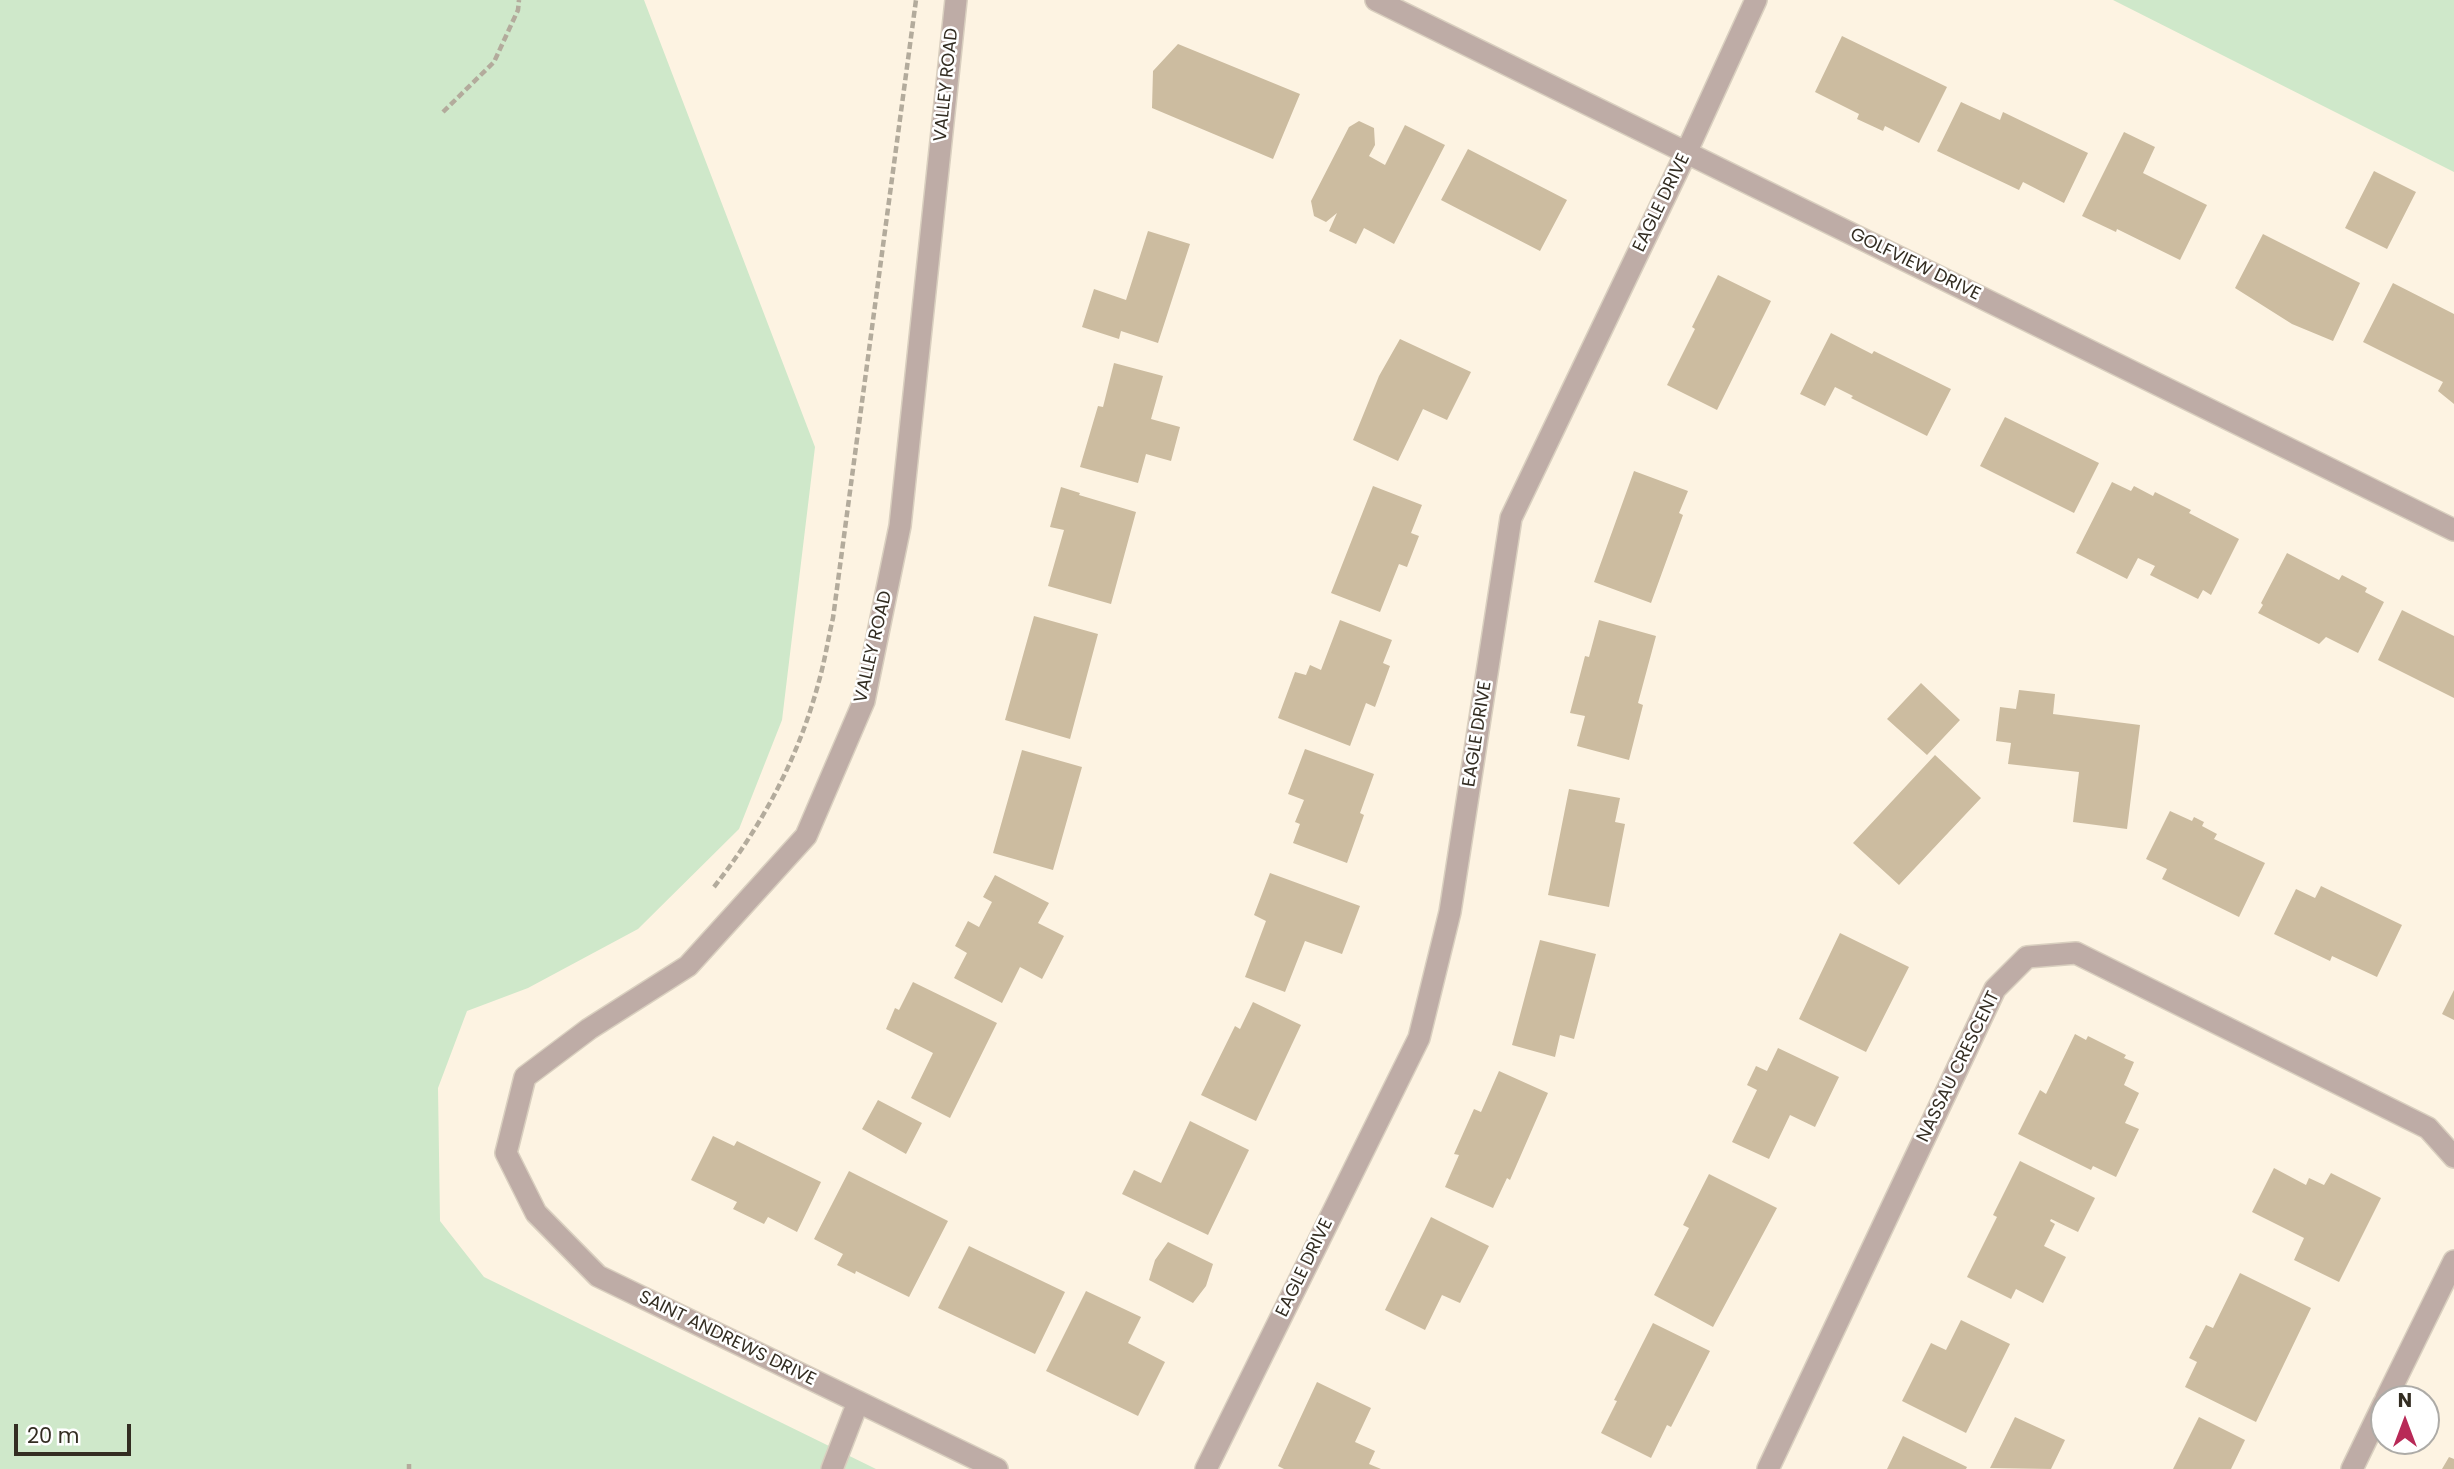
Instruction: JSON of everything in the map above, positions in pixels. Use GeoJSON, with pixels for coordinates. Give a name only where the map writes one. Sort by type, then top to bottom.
{"type":"FeatureCollection","features":[{"type":"Feature","properties":{"kind":"street","name":"VALLEY ROAD"},"geometry":{"type":"LineString","coordinates":[[506,1153],[525,1077],[589,1029],[688,966],[806,836],[864,701],[900,526],[956,0]]}},
{"type":"Feature","properties":{"kind":"street","name":"GOLFVIEW DRIVE"},"geometry":{"type":"LineString","coordinates":[[1376,0],[2454,530]]}},
{"type":"Feature","properties":{"kind":"street","name":"EAGLE DRIVE"},"geometry":{"type":"LineString","coordinates":[[1206,1469],[1419,1038],[1450,912],[1511,518],[1756,0]]}},
{"type":"Feature","properties":{"kind":"street","name":"NASSAU CRESCENT"},"geometry":{"type":"LineString","coordinates":[[1768,1469],[1995,989],[2027,957],[2077,953],[2428,1128],[2454,1157]]}},
{"type":"Feature","properties":{"kind":"street","name":"SAINT ANDREWS DRIVE"},"geometry":{"type":"LineString","coordinates":[[506,1153],[536,1213],[598,1276],[997,1469]]}},
{"type":"Feature","properties":{"kind":"street"},"geometry":{"type":"LineString","coordinates":[[2393,1385],[2454,1261]]}},
{"type":"Feature","properties":{"kind":"street"},"geometry":{"type":"LineString","coordinates":[[832,1469],[858,1402]]}},
{"type":"Feature","properties":{"kind":"street"},"geometry":{"type":"LineString","coordinates":[[2352,1469],[2370,1432]]}},
{"type":"Feature","properties":{"kind":"path"},"geometry":{"type":"LineString","coordinates":[[443,111],[494,62],[518,10],[519,0]]}},
{"type":"Feature","properties":{"kind":"path"},"geometry":{"type":"LineString","coordinates":[[712,890],[737,859],[771,804],[799,744],[820,681],[833,618],[916,0]]}},
{"type":"Feature","properties":{"kind":"green space"},"geometry":{"type":"Polygon","coordinates":[[[0,0],[644,0],[815,447],[782,720],[739,829],[638,929],[528,988],[467,1011],[438,1088],[440,1221],[484,1277],[876,1469],[0,1469],[0,0]]]}},
{"type":"Feature","properties":{"kind":"green space"},"geometry":{"type":"Polygon","coordinates":[[[2113,0],[2454,0],[2454,172],[2113,0]]]}},
{"type":"Feature","properties":{"kind":"building"},"geometry":{"type":"Polygon","coordinates":[[[1842,36],[1947,87],[1919,143],[1885,126],[1883,131],[1857,119],[1859,114],[1815,92],[1842,36]]]}},
{"type":"Feature","properties":{"kind":"building"},"geometry":{"type":"Polygon","coordinates":[[[1178,44],[1300,94],[1273,159],[1152,108],[1153,71],[1178,44]]]}},
{"type":"Feature","properties":{"kind":"building"},"geometry":{"type":"Polygon","coordinates":[[[1961,102],[2000,120],[2003,112],[2088,153],[2064,203],[2023,182],[2019,190],[1937,151],[1961,102]]]}},
{"type":"Feature","properties":{"kind":"building"},"geometry":{"type":"Polygon","coordinates":[[[1359,121],[1374,128],[1375,145],[1369,156],[1385,165],[1405,125],[1445,145],[1394,244],[1364,228],[1356,244],[1329,231],[1337,213],[1326,222],[1314,216],[1311,201],[1349,127],[1359,121]]]}},
{"type":"Feature","properties":{"kind":"building"},"geometry":{"type":"Polygon","coordinates":[[[2124,132],[2155,147],[2143,173],[2207,205],[2180,260],[2117,229],[2116,232],[2082,216],[2124,132]]]}},
{"type":"Feature","properties":{"kind":"building"},"geometry":{"type":"Polygon","coordinates":[[[1468,149],[1567,200],[1540,251],[1441,200],[1468,149]]]}},
{"type":"Feature","properties":{"kind":"building"},"geometry":{"type":"Polygon","coordinates":[[[2374,171],[2416,192],[2387,249],[2345,228],[2374,171]]]}},
{"type":"Feature","properties":{"kind":"building"},"geometry":{"type":"Polygon","coordinates":[[[1148,231],[1190,244],[1158,343],[1121,331],[1119,339],[1082,327],[1094,289],[1126,300],[1148,231]]]}},
{"type":"Feature","properties":{"kind":"building"},"geometry":{"type":"Polygon","coordinates":[[[2263,234],[2360,283],[2333,341],[2292,324],[2235,288],[2263,234]]]}},
{"type":"Feature","properties":{"kind":"building"},"geometry":{"type":"Polygon","coordinates":[[[1718,275],[1771,301],[1717,410],[1667,385],[1718,275]]]}},
{"type":"Feature","properties":{"kind":"building"},"geometry":{"type":"Polygon","coordinates":[[[2393,283],[2454,314],[2454,404],[2438,391],[2443,382],[2363,342],[2393,283]]]}},
{"type":"Feature","properties":{"kind":"building"},"geometry":{"type":"Polygon","coordinates":[[[1831,333],[1951,389],[1927,436],[1851,398],[1853,396],[1835,387],[1825,406],[1800,394],[1831,333]]]}},
{"type":"Feature","properties":{"kind":"building"},"geometry":{"type":"Polygon","coordinates":[[[1400,339],[1471,372],[1447,420],[1423,409],[1398,461],[1353,440],[1379,376],[1400,339]]]}},
{"type":"Feature","properties":{"kind":"building"},"geometry":{"type":"Polygon","coordinates":[[[1114,363],[1163,376],[1151,419],[1180,427],[1171,461],[1146,454],[1138,483],[1080,467],[1098,406],[1103,407],[1114,363]]]}},
{"type":"Feature","properties":{"kind":"building"},"geometry":{"type":"Polygon","coordinates":[[[2005,417],[2099,463],[2074,513],[1980,466],[2005,417]]]}},
{"type":"Feature","properties":{"kind":"building"},"geometry":{"type":"Polygon","coordinates":[[[1634,471],[1688,491],[1679,513],[1683,515],[1651,603],[1594,582],[1634,471]]]}},
{"type":"Feature","properties":{"kind":"building"},"geometry":{"type":"Polygon","coordinates":[[[2112,482],[2131,491],[2134,486],[2153,496],[2155,492],[2239,539],[2211,595],[2203,590],[2198,599],[2150,575],[2155,566],[2138,558],[2127,579],[2076,553],[2112,482]]]}},
{"type":"Feature","properties":{"kind":"building"},"geometry":{"type":"Polygon","coordinates":[[[1373,486],[1422,505],[1411,533],[1419,536],[1407,567],[1399,564],[1380,612],[1331,593],[1373,486]]]}},
{"type":"Feature","properties":{"kind":"building"},"geometry":{"type":"Polygon","coordinates":[[[1061,487],[1136,512],[1111,604],[1048,586],[1064,530],[1050,527],[1061,487]]]}},
{"type":"Feature","properties":{"kind":"building"},"geometry":{"type":"Polygon","coordinates":[[[2287,553],[2339,580],[2342,575],[2367,588],[2365,592],[2384,602],[2358,653],[2326,637],[2319,644],[2258,613],[2287,553]]]}},
{"type":"Feature","properties":{"kind":"building"},"geometry":{"type":"Polygon","coordinates":[[[2402,610],[2454,636],[2454,698],[2378,660],[2402,610]]]}},
{"type":"Feature","properties":{"kind":"building"},"geometry":{"type":"Polygon","coordinates":[[[1034,616],[1098,634],[1070,739],[1005,720],[1034,616]]]}},
{"type":"Feature","properties":{"kind":"building"},"geometry":{"type":"Polygon","coordinates":[[[1340,620],[1392,640],[1383,663],[1390,666],[1375,707],[1366,703],[1350,746],[1278,718],[1295,672],[1306,675],[1310,665],[1321,670],[1340,620]]]}},
{"type":"Feature","properties":{"kind":"building"},"geometry":{"type":"Polygon","coordinates":[[[1599,620],[1656,636],[1638,703],[1643,705],[1629,760],[1577,746],[1585,716],[1570,713],[1585,656],[1589,657],[1599,620]]]}},
{"type":"Feature","properties":{"kind":"building"},"geometry":{"type":"Polygon","coordinates":[[[1921,683],[1960,720],[1927,755],[1887,719],[1921,683]]]}},
{"type":"Feature","properties":{"kind":"building"},"geometry":{"type":"Polygon","coordinates":[[[2019,690],[2055,694],[2053,714],[2140,725],[2127,829],[2073,822],[2079,772],[2008,764],[2011,743],[1996,741],[2000,707],[2016,709],[2019,690]]]}},
{"type":"Feature","properties":{"kind":"building"},"geometry":{"type":"Polygon","coordinates":[[[1305,749],[1374,774],[1360,813],[1364,815],[1347,863],[1293,843],[1300,824],[1295,822],[1304,800],[1288,794],[1305,749]]]}},
{"type":"Feature","properties":{"kind":"building"},"geometry":{"type":"Polygon","coordinates":[[[1022,750],[1082,767],[1053,870],[993,853],[1022,750]]]}},
{"type":"Feature","properties":{"kind":"building"},"geometry":{"type":"Polygon","coordinates":[[[1935,755],[1981,798],[1899,885],[1853,843],[1935,755]]]}},
{"type":"Feature","properties":{"kind":"building"},"geometry":{"type":"Polygon","coordinates":[[[1569,789],[1620,798],[1615,822],[1625,824],[1609,907],[1548,895],[1569,789]]]}},
{"type":"Feature","properties":{"kind":"building"},"geometry":{"type":"Polygon","coordinates":[[[2170,811],[2192,821],[2194,817],[2204,822],[2202,826],[2217,834],[2214,839],[2265,863],[2239,917],[2162,879],[2167,869],[2146,859],[2170,811]]]}},
{"type":"Feature","properties":{"kind":"building"},"geometry":{"type":"Polygon","coordinates":[[[1270,873],[1360,906],[1342,954],[1305,941],[1285,992],[1245,977],[1266,921],[1254,915],[1270,873]]]}},
{"type":"Feature","properties":{"kind":"building"},"geometry":{"type":"Polygon","coordinates":[[[995,875],[1049,903],[1038,923],[1064,936],[1042,979],[1020,967],[1002,1003],[954,978],[967,953],[955,946],[968,921],[979,927],[992,902],[983,897],[995,875]]]}},
{"type":"Feature","properties":{"kind":"building"},"geometry":{"type":"Polygon","coordinates":[[[2321,886],[2402,925],[2377,977],[2332,956],[2330,961],[2274,934],[2296,889],[2315,898],[2321,886]]]}},
{"type":"Feature","properties":{"kind":"building"},"geometry":{"type":"Polygon","coordinates":[[[1840,933],[1909,967],[1866,1052],[1799,1019],[1840,933]]]}},
{"type":"Feature","properties":{"kind":"building"},"geometry":{"type":"Polygon","coordinates":[[[1540,940],[1596,954],[1574,1039],[1560,1035],[1555,1057],[1512,1045],[1540,940]]]}},
{"type":"Feature","properties":{"kind":"building"},"geometry":{"type":"Polygon","coordinates":[[[913,982],[997,1023],[950,1118],[911,1098],[933,1053],[886,1029],[895,1008],[899,1010],[913,982]]]}},
{"type":"Feature","properties":{"kind":"building"},"geometry":{"type":"Polygon","coordinates":[[[2454,990],[2454,1020],[2442,1014],[2454,990]]]}},
{"type":"Feature","properties":{"kind":"building"},"geometry":{"type":"Polygon","coordinates":[[[1253,1002],[1301,1025],[1256,1121],[1201,1095],[1235,1026],[1240,1029],[1253,1002]]]}},
{"type":"Feature","properties":{"kind":"building"},"geometry":{"type":"Polygon","coordinates":[[[2075,1034],[2086,1040],[2088,1036],[2126,1055],[2124,1058],[2134,1062],[2124,1085],[2139,1093],[2125,1123],[2139,1129],[2116,1177],[2093,1166],[2091,1170],[2018,1134],[2040,1090],[2046,1094],[2075,1034]]]}},
{"type":"Feature","properties":{"kind":"building"},"geometry":{"type":"Polygon","coordinates":[[[1778,1048],[1839,1077],[1815,1127],[1790,1115],[1769,1159],[1732,1142],[1757,1090],[1747,1085],[1756,1066],[1767,1071],[1778,1048]]]}},
{"type":"Feature","properties":{"kind":"building"},"geometry":{"type":"Polygon","coordinates":[[[1499,1071],[1548,1093],[1510,1180],[1507,1178],[1493,1208],[1445,1187],[1459,1155],[1454,1154],[1474,1109],[1481,1112],[1499,1071]]]}},
{"type":"Feature","properties":{"kind":"building"},"geometry":{"type":"Polygon","coordinates":[[[878,1100],[922,1123],[906,1154],[862,1129],[878,1100]]]}},
{"type":"Feature","properties":{"kind":"building"},"geometry":{"type":"Polygon","coordinates":[[[1190,1121],[1249,1150],[1208,1235],[1122,1194],[1134,1170],[1161,1183],[1190,1121]]]}},
{"type":"Feature","properties":{"kind":"building"},"geometry":{"type":"Polygon","coordinates":[[[713,1136],[734,1146],[737,1141],[821,1182],[797,1232],[768,1217],[764,1224],[733,1209],[737,1202],[691,1180],[713,1136]]]}},
{"type":"Feature","properties":{"kind":"building"},"geometry":{"type":"Polygon","coordinates":[[[2020,1161],[2095,1198],[2078,1232],[2051,1219],[2050,1221],[2055,1224],[2044,1246],[2066,1257],[2043,1303],[2016,1289],[2011,1299],[1967,1277],[1997,1217],[1993,1215],[2020,1161]]]}},
{"type":"Feature","properties":{"kind":"building"},"geometry":{"type":"Polygon","coordinates":[[[2274,1168],[2306,1185],[2309,1178],[2324,1185],[2331,1173],[2381,1198],[2339,1282],[2294,1260],[2304,1238],[2252,1212],[2274,1168]]]}},
{"type":"Feature","properties":{"kind":"building"},"geometry":{"type":"Polygon","coordinates":[[[849,1171],[948,1221],[909,1297],[856,1271],[855,1274],[837,1265],[843,1254],[814,1239],[849,1171]]]}},
{"type":"Feature","properties":{"kind":"building"},"geometry":{"type":"Polygon","coordinates":[[[1709,1174],[1777,1208],[1713,1327],[1654,1295],[1689,1228],[1683,1225],[1709,1174]]]}},
{"type":"Feature","properties":{"kind":"building"},"geometry":{"type":"Polygon","coordinates":[[[1431,1217],[1489,1246],[1460,1303],[1442,1295],[1425,1330],[1385,1310],[1431,1217]]]}},
{"type":"Feature","properties":{"kind":"building"},"geometry":{"type":"Polygon","coordinates":[[[1168,1242],[1213,1264],[1206,1286],[1193,1303],[1149,1280],[1155,1260],[1168,1242]]]}},
{"type":"Feature","properties":{"kind":"building"},"geometry":{"type":"Polygon","coordinates":[[[969,1246],[1065,1292],[1035,1354],[938,1308],[969,1246]]]}},
{"type":"Feature","properties":{"kind":"building"},"geometry":{"type":"Polygon","coordinates":[[[2240,1273],[2311,1308],[2256,1422],[2185,1387],[2197,1362],[2189,1358],[2206,1325],[2213,1328],[2240,1273]]]}},
{"type":"Feature","properties":{"kind":"building"},"geometry":{"type":"Polygon","coordinates":[[[1086,1291],[1141,1317],[1128,1343],[1165,1362],[1138,1416],[1046,1371],[1086,1291]]]}},
{"type":"Feature","properties":{"kind":"building"},"geometry":{"type":"Polygon","coordinates":[[[1961,1320],[2010,1344],[1966,1433],[1902,1401],[1931,1343],[1946,1350],[1961,1320]]]}},
{"type":"Feature","properties":{"kind":"building"},"geometry":{"type":"Polygon","coordinates":[[[1653,1323],[1710,1351],[1671,1427],[1667,1425],[1651,1458],[1601,1433],[1617,1401],[1614,1400],[1653,1323]]]}},
{"type":"Feature","properties":{"kind":"building"},"geometry":{"type":"Polygon","coordinates":[[[1317,1382],[1371,1408],[1355,1442],[1375,1451],[1369,1464],[1381,1469],[1284,1469],[1278,1466],[1317,1382]]]}},
{"type":"Feature","properties":{"kind":"building"},"geometry":{"type":"Polygon","coordinates":[[[2015,1417],[2065,1440],[2051,1469],[1990,1468],[2015,1417]]]}},
{"type":"Feature","properties":{"kind":"building"},"geometry":{"type":"Polygon","coordinates":[[[2199,1417],[2245,1440],[2231,1469],[2173,1469],[2199,1417]]]}},
{"type":"Feature","properties":{"kind":"building"},"geometry":{"type":"Polygon","coordinates":[[[1903,1436],[1967,1467],[1966,1469],[1887,1469],[1903,1436]]]}},
{"type":"Feature","properties":{"kind":"building"},"geometry":{"type":"Polygon","coordinates":[[[2449,1457],[2454,1459],[2454,1469],[2442,1469],[2449,1457]]]}}]}
